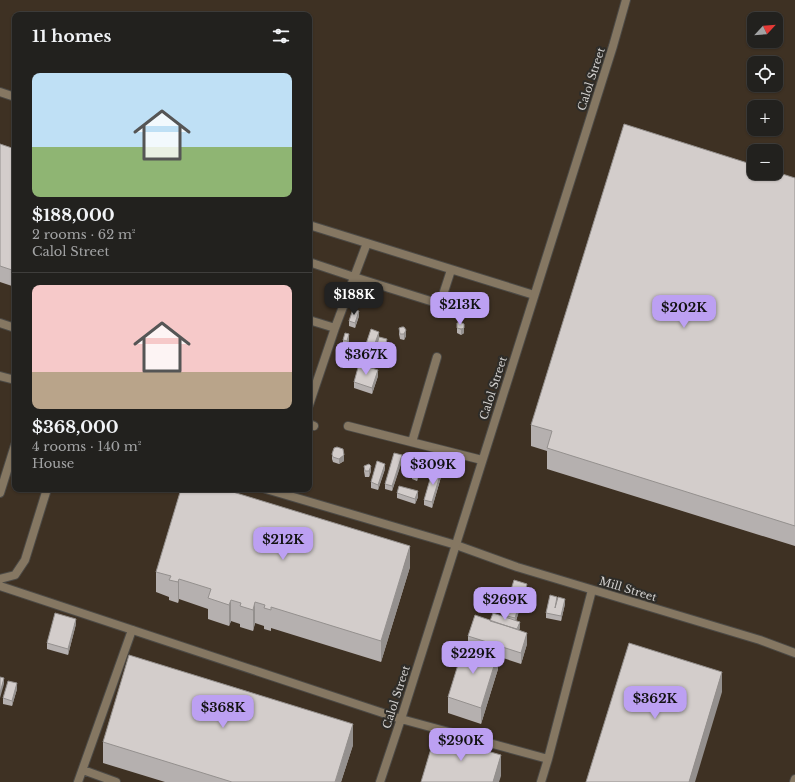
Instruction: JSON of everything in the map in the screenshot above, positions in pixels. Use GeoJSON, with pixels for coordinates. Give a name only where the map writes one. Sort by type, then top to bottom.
{"type":"FeatureCollection","features":[{"type":"Feature","properties":{"kind":"street","name":"Calol Street"},"geometry":{"type":"LineString","coordinates":[[380,782],[613,46],[626,0]]}},
{"type":"Feature","properties":{"kind":"street"},"geometry":{"type":"LineString","coordinates":[[0,92],[12,96]]}},
{"type":"Feature","properties":{"kind":"street"},"geometry":{"type":"LineString","coordinates":[[312,226],[534,295]]}},
{"type":"Feature","properties":{"kind":"street"},"geometry":{"type":"LineString","coordinates":[[312,396],[335,328],[367,243]]}},
{"type":"Feature","properties":{"kind":"street"},"geometry":{"type":"LineString","coordinates":[[312,263],[440,304],[451,270]]}},
{"type":"Feature","properties":{"kind":"street"},"geometry":{"type":"LineString","coordinates":[[312,321],[335,328]]}},
{"type":"Feature","properties":{"kind":"street"},"geometry":{"type":"LineString","coordinates":[[0,323],[12,327]]}},
{"type":"Feature","properties":{"kind":"street"},"geometry":{"type":"LineString","coordinates":[[412,442],[437,358]]}},
{"type":"Feature","properties":{"kind":"street"},"geometry":{"type":"LineString","coordinates":[[0,376],[12,379]]}},
{"type":"Feature","properties":{"kind":"street"},"geometry":{"type":"LineString","coordinates":[[312,378],[317,380]]}},
{"type":"Feature","properties":{"kind":"street"},"geometry":{"type":"LineString","coordinates":[[348,426],[482,460]]}},
{"type":"Feature","properties":{"kind":"street"},"geometry":{"type":"LineString","coordinates":[[0,493],[12,455]]}},
{"type":"Feature","properties":{"kind":"street"},"geometry":{"type":"LineString","coordinates":[[0,579],[15,575],[25,560],[46,492]]}},
{"type":"Feature","properties":{"kind":"street","name":"Mill Street"},"geometry":{"type":"LineString","coordinates":[[276,492],[456,545],[517,567],[760,640],[795,653]]}},
{"type":"Feature","properties":{"kind":"street"},"geometry":{"type":"LineString","coordinates":[[0,586],[401,719],[548,759]]}},
{"type":"Feature","properties":{"kind":"street"},"geometry":{"type":"LineString","coordinates":[[541,782],[592,590]]}},
{"type":"Feature","properties":{"kind":"street"},"geometry":{"type":"LineString","coordinates":[[78,782],[132,630]]}},
{"type":"Feature","properties":{"kind":"street"},"geometry":{"type":"LineString","coordinates":[[82,770],[116,782]]}},
{"type":"Feature","properties":{"kind":"shaded area"},"geometry":{"type":"Polygon","coordinates":[[[0,0],[795,0],[795,782],[0,782],[0,0]]]}},
{"type":"Feature","properties":{"kind":"building"},"geometry":{"type":"Polygon","coordinates":[[[624,124],[747,163],[747,180],[783,180],[783,174],[795,178],[795,526],[547,448],[552,431],[531,425],[624,124]]]}},
{"type":"Feature","properties":{"kind":"building"},"geometry":{"type":"Polygon","coordinates":[[[0,144],[12,148],[12,270],[0,266],[0,144]]]}},
{"type":"Feature","properties":{"kind":"building"},"geometry":{"type":"Polygon","coordinates":[[[353,309],[359,311],[355,323],[349,321],[353,309]]]}},
{"type":"Feature","properties":{"kind":"building"},"geometry":{"type":"Polygon","coordinates":[[[460,322],[464,324],[464,328],[457,328],[457,323],[460,322]]]}},
{"type":"Feature","properties":{"kind":"building"},"geometry":{"type":"Polygon","coordinates":[[[402,327],[406,330],[404,334],[400,334],[399,328],[402,327]]]}},
{"type":"Feature","properties":{"kind":"building"},"geometry":{"type":"Polygon","coordinates":[[[371,329],[379,332],[374,346],[366,344],[371,329]]]}},
{"type":"Feature","properties":{"kind":"building"},"geometry":{"type":"Polygon","coordinates":[[[345,333],[349,334],[347,341],[343,340],[345,333]]]}},
{"type":"Feature","properties":{"kind":"building"},"geometry":{"type":"Polygon","coordinates":[[[379,337],[387,339],[382,358],[374,356],[379,337]]]}},
{"type":"Feature","properties":{"kind":"building"},"geometry":{"type":"Polygon","coordinates":[[[359,364],[378,370],[372,388],[354,382],[359,364]]]}},
{"type":"Feature","properties":{"kind":"building"},"geometry":{"type":"Polygon","coordinates":[[[337,447],[343,449],[344,455],[339,459],[333,457],[332,454],[334,448],[337,447]]]}},
{"type":"Feature","properties":{"kind":"building"},"geometry":{"type":"Polygon","coordinates":[[[394,453],[402,455],[392,486],[385,484],[394,453]]]}},
{"type":"Feature","properties":{"kind":"building"},"geometry":{"type":"Polygon","coordinates":[[[377,461],[385,464],[378,485],[371,482],[377,461]]]}},
{"type":"Feature","properties":{"kind":"building"},"geometry":{"type":"Polygon","coordinates":[[[369,464],[371,466],[369,471],[365,471],[364,466],[369,464]]]}},
{"type":"Feature","properties":{"kind":"building"},"geometry":{"type":"Polygon","coordinates":[[[414,468],[419,470],[417,475],[412,474],[414,468]]]}},
{"type":"Feature","properties":{"kind":"building"},"geometry":{"type":"Polygon","coordinates":[[[433,469],[441,472],[432,502],[424,500],[433,469]]]}},
{"type":"Feature","properties":{"kind":"building"},"geometry":{"type":"Polygon","coordinates":[[[399,486],[418,491],[415,499],[397,493],[399,486]]]}},
{"type":"Feature","properties":{"kind":"building"},"geometry":{"type":"Polygon","coordinates":[[[180,492],[233,492],[410,546],[381,641],[271,607],[271,610],[264,608],[265,605],[255,602],[253,610],[240,606],[241,603],[231,600],[229,605],[208,598],[211,589],[179,579],[178,582],[169,580],[171,576],[156,572],[180,492]]]}},
{"type":"Feature","properties":{"kind":"building"},"geometry":{"type":"Polygon","coordinates":[[[514,580],[527,584],[526,588],[528,588],[525,597],[510,593],[514,580]]]}},
{"type":"Feature","properties":{"kind":"building"},"geometry":{"type":"Polygon","coordinates":[[[550,595],[557,597],[555,608],[558,597],[565,599],[561,616],[546,613],[550,595]]]}},
{"type":"Feature","properties":{"kind":"building"},"geometry":{"type":"Polygon","coordinates":[[[514,596],[522,599],[515,618],[507,616],[514,596]]]}},
{"type":"Feature","properties":{"kind":"building"},"geometry":{"type":"Polygon","coordinates":[[[55,613],[76,619],[68,649],[47,643],[55,613]]]}},
{"type":"Feature","properties":{"kind":"building"},"geometry":{"type":"Polygon","coordinates":[[[493,613],[520,622],[517,629],[490,621],[493,613]]]}},
{"type":"Feature","properties":{"kind":"building"},"geometry":{"type":"Polygon","coordinates":[[[475,615],[527,633],[521,653],[468,636],[475,615]]]}},
{"type":"Feature","properties":{"kind":"building"},"geometry":{"type":"Polygon","coordinates":[[[465,642],[498,653],[481,708],[448,697],[465,642]]]}},
{"type":"Feature","properties":{"kind":"building"},"geometry":{"type":"Polygon","coordinates":[[[469,642],[500,652],[498,656],[498,653],[468,643],[469,642]]]}},
{"type":"Feature","properties":{"kind":"building"},"geometry":{"type":"Polygon","coordinates":[[[629,643],[722,672],[689,782],[586,782],[629,643]]]}},
{"type":"Feature","properties":{"kind":"building"},"geometry":{"type":"Polygon","coordinates":[[[129,655],[353,724],[335,782],[232,782],[103,742],[129,655]]]}},
{"type":"Feature","properties":{"kind":"building"},"geometry":{"type":"Polygon","coordinates":[[[0,677],[4,678],[0,693],[0,677]]]}},
{"type":"Feature","properties":{"kind":"building"},"geometry":{"type":"Polygon","coordinates":[[[8,681],[17,683],[12,701],[3,698],[8,681]]]}},
{"type":"Feature","properties":{"kind":"building"},"geometry":{"type":"Polygon","coordinates":[[[435,735],[473,746],[476,736],[490,740],[487,751],[501,755],[493,782],[421,782],[435,735]]]}}]}
